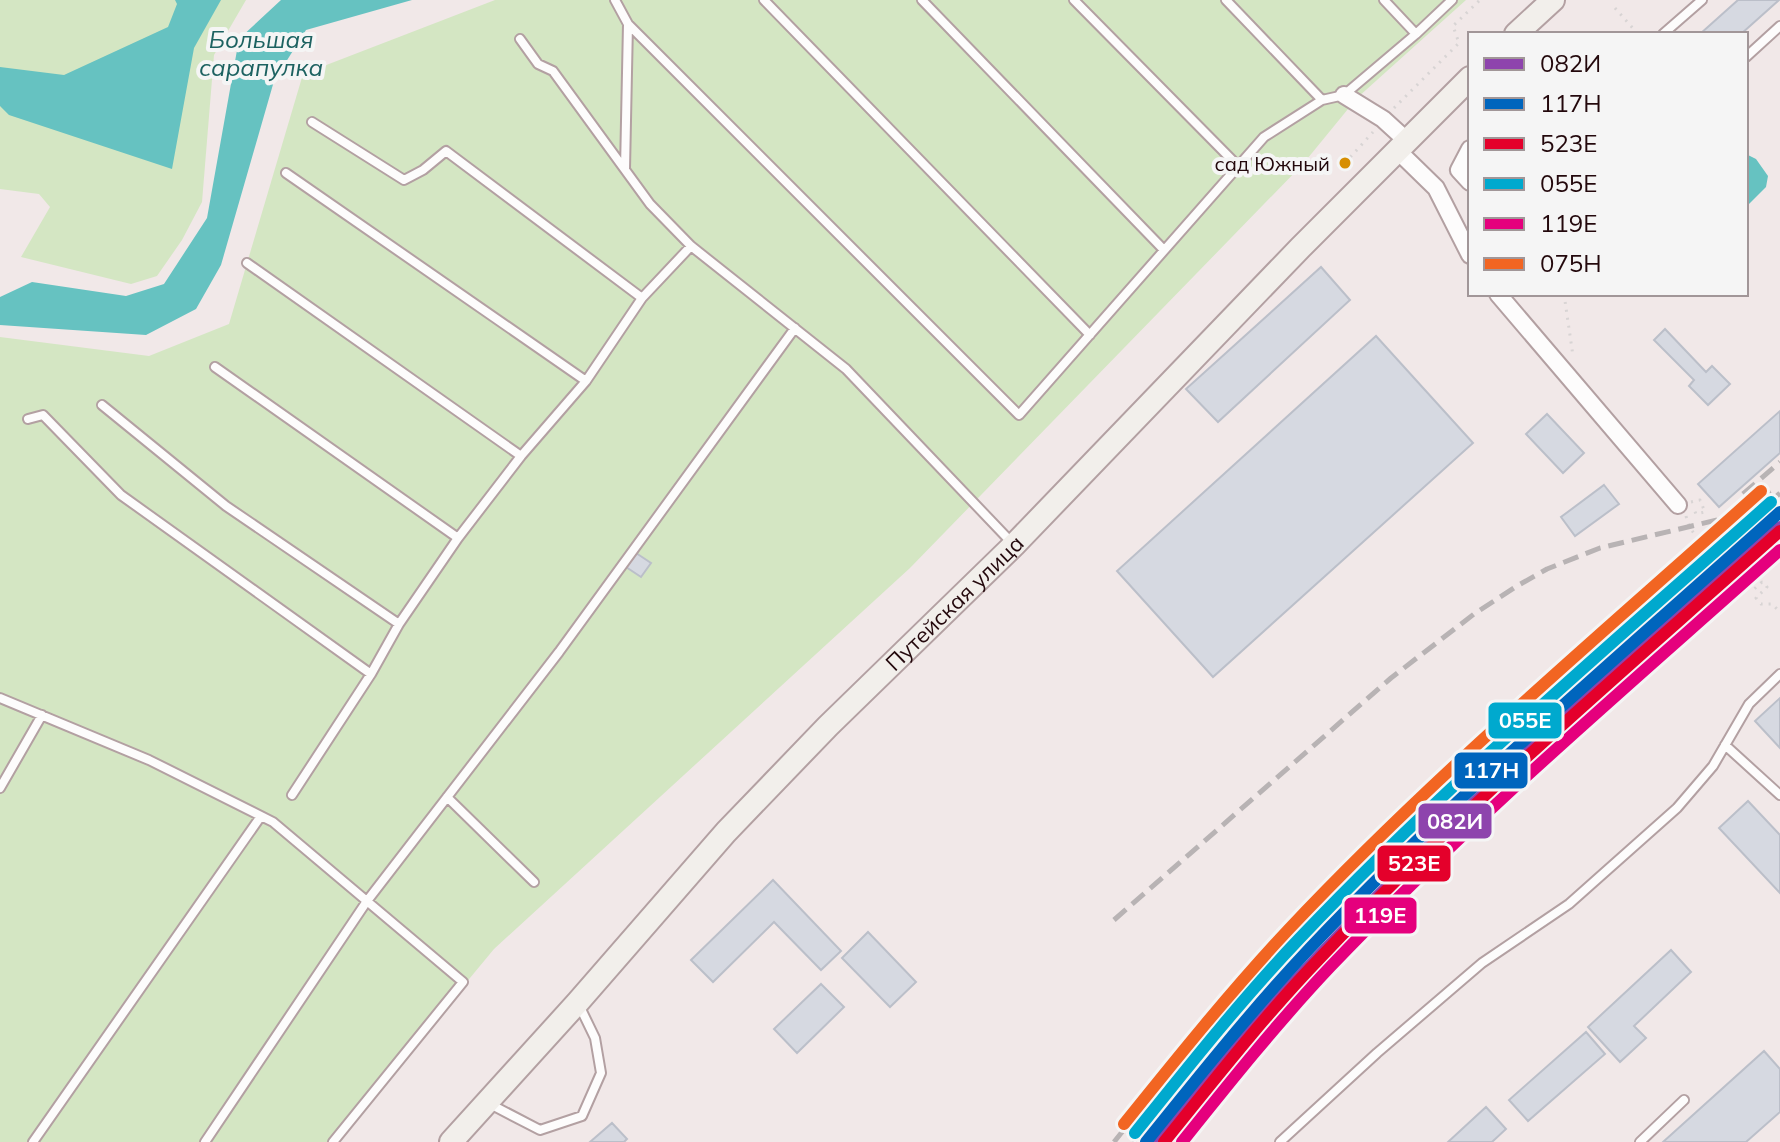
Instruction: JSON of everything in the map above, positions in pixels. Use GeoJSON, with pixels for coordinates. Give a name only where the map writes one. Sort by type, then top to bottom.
{"type":"FeatureCollection","features":[{"type":"Feature","properties":{"kind":"main road"},"geometry":{"type":"LineString","coordinates":[[1518,32],[1553,0]]}},
{"type":"Feature","properties":{"kind":"main road","name":"Путейская улица"},"geometry":{"type":"LineString","coordinates":[[451,1142],[746,811],[828,726],[1014,545],[1468,80]]}},
{"type":"Feature","properties":{"kind":"street"},"geometry":{"type":"LineString","coordinates":[[1344,95],[1383,119],[1436,188],[1468,251]]}},
{"type":"Feature","properties":{"kind":"street"},"geometry":{"type":"LineString","coordinates":[[1436,188],[1464,176]]}},
{"type":"Feature","properties":{"kind":"street"},"geometry":{"type":"LineString","coordinates":[[1500,296],[1678,505]]}},
{"type":"Feature","properties":{"kind":"lane"},"geometry":{"type":"LineString","coordinates":[[615,0],[628,24],[1019,415],[1264,137],[1322,100],[1344,95],[1452,0]]}},
{"type":"Feature","properties":{"kind":"lane"},"geometry":{"type":"LineString","coordinates":[[764,0],[1090,335]]}},
{"type":"Feature","properties":{"kind":"lane"},"geometry":{"type":"LineString","coordinates":[[922,0],[1164,250]]}},
{"type":"Feature","properties":{"kind":"lane"},"geometry":{"type":"LineString","coordinates":[[1074,0],[1238,166]]}},
{"type":"Feature","properties":{"kind":"lane"},"geometry":{"type":"LineString","coordinates":[[1226,0],[1322,100]]}},
{"type":"Feature","properties":{"kind":"lane"},"geometry":{"type":"LineString","coordinates":[[1384,0],[1416,34]]}},
{"type":"Feature","properties":{"kind":"lane"},"geometry":{"type":"LineString","coordinates":[[1665,32],[1702,0]]}},
{"type":"Feature","properties":{"kind":"lane"},"geometry":{"type":"LineString","coordinates":[[625,170],[628,24]]}},
{"type":"Feature","properties":{"kind":"lane"},"geometry":{"type":"LineString","coordinates":[[1748,55],[1780,26]]}},
{"type":"Feature","properties":{"kind":"lane"},"geometry":{"type":"LineString","coordinates":[[520,39],[538,64],[553,71],[650,204],[691,246],[846,369],[1014,545]]}},
{"type":"Feature","properties":{"kind":"lane"},"geometry":{"type":"LineString","coordinates":[[312,122],[404,180],[423,170],[446,151],[642,298]]}},
{"type":"Feature","properties":{"kind":"lane"},"geometry":{"type":"LineString","coordinates":[[286,173],[586,381]]}},
{"type":"Feature","properties":{"kind":"lane"},"geometry":{"type":"LineString","coordinates":[[292,795],[371,674],[399,624],[458,538],[521,456],[586,381],[642,298],[691,246]]}},
{"type":"Feature","properties":{"kind":"lane"},"geometry":{"type":"LineString","coordinates":[[247,263],[521,456]]}},
{"type":"Feature","properties":{"kind":"lane"},"geometry":{"type":"LineString","coordinates":[[205,1142],[367,901],[559,652],[795,328]]}},
{"type":"Feature","properties":{"kind":"lane"},"geometry":{"type":"LineString","coordinates":[[215,367],[458,538]]}},
{"type":"Feature","properties":{"kind":"lane"},"geometry":{"type":"LineString","coordinates":[[102,405],[226,506],[399,624]]}},
{"type":"Feature","properties":{"kind":"lane"},"geometry":{"type":"LineString","coordinates":[[28,419],[43,415],[121,495],[371,674]]}},
{"type":"Feature","properties":{"kind":"lane"},"geometry":{"type":"LineString","coordinates":[[1280,1142],[1482,963],[1580,895],[1677,808],[1713,766],[1749,704],[1780,674]]}},
{"type":"Feature","properties":{"kind":"lane"},"geometry":{"type":"LineString","coordinates":[[0,698],[149,760],[273,822],[463,982],[333,1142]]}},
{"type":"Feature","properties":{"kind":"lane"},"geometry":{"type":"LineString","coordinates":[[0,788],[42,715]]}},
{"type":"Feature","properties":{"kind":"lane"},"geometry":{"type":"LineString","coordinates":[[1725,745],[1780,795]]}},
{"type":"Feature","properties":{"kind":"lane"},"geometry":{"type":"LineString","coordinates":[[447,797],[534,882]]}},
{"type":"Feature","properties":{"kind":"lane"},"geometry":{"type":"LineString","coordinates":[[33,1142],[261,816]]}},
{"type":"Feature","properties":{"kind":"lane"},"geometry":{"type":"LineString","coordinates":[[487,1103],[540,1130],[582,1116],[601,1073],[595,1038],[578,1002]]}},
{"type":"Feature","properties":{"kind":"lane"},"geometry":{"type":"LineString","coordinates":[[1640,1142],[1684,1100]]}},
{"type":"Feature","properties":{"kind":"path"},"geometry":{"type":"LineString","coordinates":[[1345,163],[1383,119],[1459,43],[1453,26],[1480,0]]}},
{"type":"Feature","properties":{"kind":"path"},"geometry":{"type":"LineString","coordinates":[[1615,8],[1636,32]]}},
{"type":"Feature","properties":{"kind":"path"},"geometry":{"type":"LineString","coordinates":[[1564,296],[1574,357]]}},
{"type":"Feature","properties":{"kind":"path"},"geometry":{"type":"LineString","coordinates":[[1678,505],[1700,500],[1705,512],[1696,514],[1694,507],[1684,510],[1689,528],[1700,540],[1718,550],[1753,590],[1762,582],[1767,587],[1756,598],[1761,604],[1772,604],[1780,612]]}},
{"type":"Feature","properties":{"kind":"green space"},"geometry":{"type":"Polygon","coordinates":[[[0,0],[246,0],[214,55],[202,202],[182,240],[157,276],[131,284],[21,257],[50,207],[39,194],[0,189],[0,0]]]}},
{"type":"Feature","properties":{"kind":"green space"},"geometry":{"type":"Polygon","coordinates":[[[495,0],[1466,0],[1357,98],[1303,164],[910,568],[494,949],[334,1142],[0,1142],[0,337],[149,356],[229,324],[303,74],[495,0]]]}},
{"type":"Feature","properties":{"kind":"water"},"geometry":{"type":"Polygon","coordinates":[[[175,0],[221,0],[194,48],[172,169],[9,115],[0,106],[0,67],[64,75],[168,27],[177,4],[175,0]]]}},
{"type":"Feature","properties":{"kind":"water","name":"Большая сарапулка"},"geometry":{"type":"Polygon","coordinates":[[[281,0],[412,0],[306,30],[274,81],[221,265],[196,309],[146,335],[0,325],[0,297],[32,282],[126,296],[164,284],[207,218],[239,39],[281,0]]]}},
{"type":"Feature","properties":{"kind":"water"},"geometry":{"type":"Polygon","coordinates":[[[1748,155],[1756,159],[1768,176],[1766,187],[1748,205],[1748,155]]]}},
{"type":"Feature","properties":{"kind":"building"},"geometry":{"type":"Polygon","coordinates":[[[1738,0],[1779,0],[1743,32],[1702,32],[1738,0]]]}},
{"type":"Feature","properties":{"kind":"building"},"geometry":{"type":"Polygon","coordinates":[[[1321,267],[1350,300],[1218,422],[1186,389],[1321,267]]]}},
{"type":"Feature","properties":{"kind":"building"},"geometry":{"type":"Polygon","coordinates":[[[1665,329],[1706,372],[1712,366],[1730,384],[1708,405],[1689,386],[1694,380],[1654,340],[1665,329]]]}},
{"type":"Feature","properties":{"kind":"building"},"geometry":{"type":"Polygon","coordinates":[[[1376,336],[1473,443],[1213,677],[1117,571],[1376,336]]]}},
{"type":"Feature","properties":{"kind":"building"},"geometry":{"type":"Polygon","coordinates":[[[1780,411],[1780,453],[1719,507],[1698,484],[1780,411]]]}},
{"type":"Feature","properties":{"kind":"building"},"geometry":{"type":"Polygon","coordinates":[[[1547,414],[1584,453],[1563,473],[1526,434],[1547,414]]]}},
{"type":"Feature","properties":{"kind":"building"},"geometry":{"type":"Polygon","coordinates":[[[1604,485],[1619,504],[1575,536],[1561,517],[1604,485]]]}},
{"type":"Feature","properties":{"kind":"building"},"geometry":{"type":"Polygon","coordinates":[[[636,553],[651,563],[641,577],[626,567],[636,553]]]}},
{"type":"Feature","properties":{"kind":"building"},"geometry":{"type":"Polygon","coordinates":[[[1780,698],[1780,748],[1755,721],[1780,698]]]}},
{"type":"Feature","properties":{"kind":"building"},"geometry":{"type":"Polygon","coordinates":[[[1748,801],[1780,835],[1780,893],[1719,828],[1748,801]]]}},
{"type":"Feature","properties":{"kind":"building"},"geometry":{"type":"Polygon","coordinates":[[[773,880],[841,951],[821,970],[774,922],[713,982],[691,960],[773,880]]]}},
{"type":"Feature","properties":{"kind":"building"},"geometry":{"type":"Polygon","coordinates":[[[868,932],[916,982],[890,1007],[842,958],[868,932]]]}},
{"type":"Feature","properties":{"kind":"building"},"geometry":{"type":"Polygon","coordinates":[[[1671,950],[1691,972],[1634,1026],[1646,1038],[1620,1062],[1588,1027],[1671,950]]]}},
{"type":"Feature","properties":{"kind":"building"},"geometry":{"type":"Polygon","coordinates":[[[821,984],[844,1007],[797,1053],[774,1029],[821,984]]]}},
{"type":"Feature","properties":{"kind":"building"},"geometry":{"type":"Polygon","coordinates":[[[1586,1032],[1605,1054],[1528,1121],[1509,1100],[1586,1032]]]}},
{"type":"Feature","properties":{"kind":"building"},"geometry":{"type":"Polygon","coordinates":[[[1764,1051],[1780,1069],[1780,1112],[1746,1142],[1663,1142],[1764,1051]]]}},
{"type":"Feature","properties":{"kind":"building"},"geometry":{"type":"Polygon","coordinates":[[[1486,1107],[1506,1129],[1492,1142],[1448,1142],[1486,1107]]]}},
{"type":"Feature","properties":{"kind":"building"},"geometry":{"type":"Polygon","coordinates":[[[612,1123],[627,1139],[624,1142],[590,1142],[612,1123]]]}},
{"type":"Feature","properties":{"kind":"railway"},"geometry":{"type":"LineString","coordinates":[[1743,494],[1780,462]]}},
{"type":"Feature","properties":{"kind":"railway"},"geometry":{"type":"LineString","coordinates":[[1114,920],[1391,678],[1474,614],[1547,569],[1600,548],[1725,518],[1771,492]]}},
{"type":"Feature","properties":{"kind":"railway"},"geometry":{"type":"LineString","coordinates":[[1133,1142],[1297,937],[1360,868],[1429,805],[1501,748],[1780,493]]}},
{"type":"Feature","properties":{"kind":"railway"},"geometry":{"type":"LineString","coordinates":[[1114,1142],[1235,991],[1311,906]]}},
{"type":"Feature","properties":{"kind":"transit line","name":"075Н"},"geometry":{"type":"LineString","coordinates":[[1124,1124],[1246,976],[1345,871],[1520,705],[1761,491]]}},
{"type":"Feature","properties":{"kind":"transit line","name":"055Е"},"geometry":{"type":"LineString","coordinates":[[1135,1133],[1256,986],[1355,881],[1530,716],[1771,502]]}},
{"type":"Feature","properties":{"kind":"transit line","name":"117Н"},"geometry":{"type":"LineString","coordinates":[[1146,1142],[1267,995],[1366,891],[1540,726],[1780,512]]}},
{"type":"Feature","properties":{"kind":"transit line","name":"082И"},"geometry":{"type":"LineString","coordinates":[[1157,1142],[1280,997],[1356,918],[1535,746],[1780,527]]}},
{"type":"Feature","properties":{"kind":"transit line","name":"523Е"},"geometry":{"type":"LineString","coordinates":[[1164,1142],[1280,1002],[1376,901],[1546,739],[1780,531]]}},
{"type":"Feature","properties":{"kind":"transit line","name":"119Е"},"geometry":{"type":"LineString","coordinates":[[1182,1142],[1292,1009],[1385,911],[1551,754],[1780,550]]}},
{"type":"Feature","properties":{"kind":"place","name":"сад Южный"},"geometry":{"type":"Point","coordinates":[1345,163]}}]}
